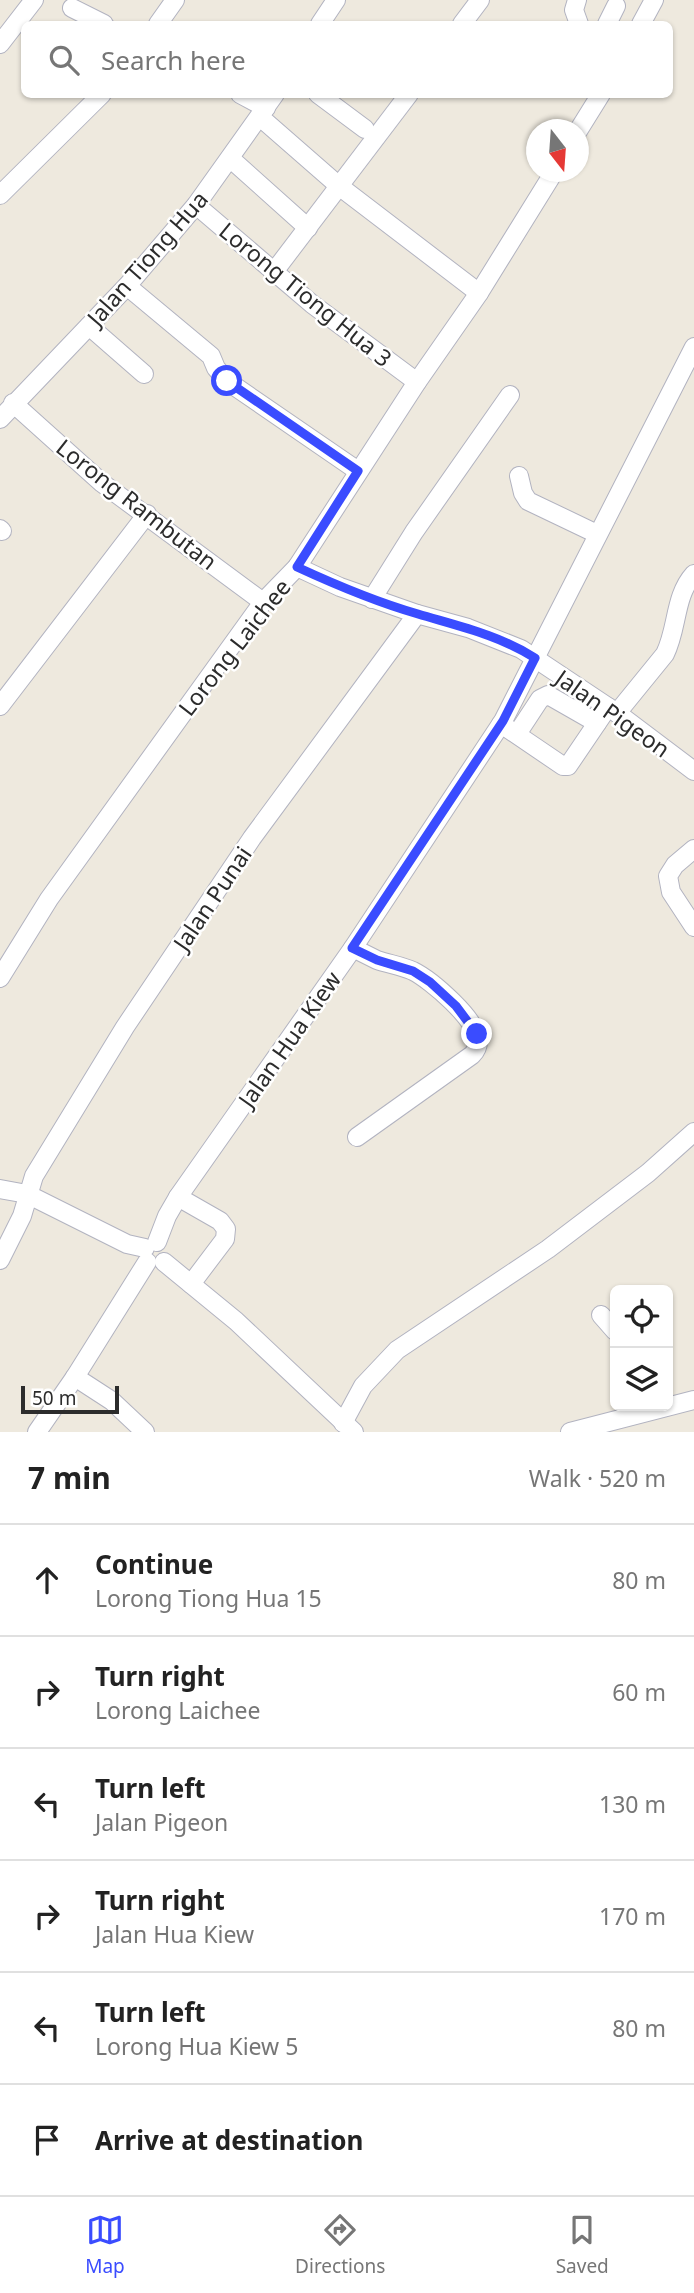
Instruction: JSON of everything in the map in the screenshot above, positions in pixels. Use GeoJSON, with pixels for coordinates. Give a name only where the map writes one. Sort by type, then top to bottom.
{"type":"FeatureCollection","features":[{"type":"Feature","properties":{"kind":"street"},"geometry":{"type":"LineString","coordinates":[[160,21],[175,0]]}},
{"type":"Feature","properties":{"kind":"street"},"geometry":{"type":"LineString","coordinates":[[322,21],[336,0]]}},
{"type":"Feature","properties":{"kind":"street"},"geometry":{"type":"LineString","coordinates":[[463,21],[480,0]]}},
{"type":"Feature","properties":{"kind":"street"},"geometry":{"type":"LineString","coordinates":[[577,0],[574,10],[578,21]]}},
{"type":"Feature","properties":{"kind":"street"},"geometry":{"type":"LineString","coordinates":[[643,21],[654,0]]}},
{"type":"Feature","properties":{"kind":"street"},"geometry":{"type":"LineString","coordinates":[[0,44],[33,1]]}},
{"type":"Feature","properties":{"kind":"street"},"geometry":{"type":"LineString","coordinates":[[608,21],[616,6]]}},
{"type":"Feature","properties":{"kind":"street"},"geometry":{"type":"LineString","coordinates":[[72,8],[98,21]]}},
{"type":"Feature","properties":{"kind":"street"},"geometry":{"type":"LineString","coordinates":[[0,195],[98,98]]}},
{"type":"Feature","properties":{"kind":"street"},"geometry":{"type":"LineString","coordinates":[[248,98],[267,107],[339,186],[480,293]]}},
{"type":"Feature","properties":{"kind":"street"},"geometry":{"type":"LineString","coordinates":[[323,98],[365,129]]}},
{"type":"Feature","properties":{"kind":"street"},"geometry":{"type":"LineString","coordinates":[[273,273],[406,98]]}},
{"type":"Feature","properties":{"kind":"street"},"geometry":{"type":"LineString","coordinates":[[586,119],[599,98]]}},
{"type":"Feature","properties":{"kind":"street","name":"Jalan Tiong Hua"},"geometry":{"type":"LineString","coordinates":[[5,410],[127,286],[196,205],[267,107]]}},
{"type":"Feature","properties":{"kind":"street"},"geometry":{"type":"LineString","coordinates":[[231,159],[308,228]]}},
{"type":"Feature","properties":{"kind":"street","name":"Lorong Laichee"},"geometry":{"type":"LineString","coordinates":[[0,978],[49,899],[263,602],[297,567],[417,382],[480,293],[548,182]]}},
{"type":"Feature","properties":{"kind":"street","name":"Lorong Tiong Hua 3"},"geometry":{"type":"LineString","coordinates":[[196,205],[273,273],[417,382]]}},
{"type":"Feature","properties":{"kind":"street"},"geometry":{"type":"LineString","coordinates":[[127,286],[211,356],[216,368],[227,381],[358,471]]}},
{"type":"Feature","properties":{"kind":"street"},"geometry":{"type":"LineString","coordinates":[[89,326],[145,374]]}},
{"type":"Feature","properties":{"kind":"street","name":"Jalan Hua Kiew"},"geometry":{"type":"LineString","coordinates":[[37,1432],[153,1253],[167,1216],[178,1197],[352,948],[501,724],[694,347]]}},
{"type":"Feature","properties":{"kind":"street"},"geometry":{"type":"LineString","coordinates":[[372,598],[414,532],[510,395]]}},
{"type":"Feature","properties":{"kind":"street","name":"Lorong Rambutan"},"geometry":{"type":"LineString","coordinates":[[5,410],[263,602]]}},
{"type":"Feature","properties":{"kind":"street"},"geometry":{"type":"LineString","coordinates":[[519,476],[527,501],[597,534]]}},
{"type":"Feature","properties":{"kind":"street"},"geometry":{"type":"LineString","coordinates":[[0,706],[147,514]]}},
{"type":"Feature","properties":{"kind":"street","name":"Jalan Pigeon"},"geometry":{"type":"LineString","coordinates":[[297,567],[340,587],[417,614],[468,628],[521,649],[612,710],[694,771]]}},
{"type":"Feature","properties":{"kind":"street"},"geometry":{"type":"LineString","coordinates":[[501,724],[563,766],[570,765],[597,723],[665,654],[682,593],[694,574]]}},
{"type":"Feature","properties":{"kind":"street","name":"Jalan Punai"},"geometry":{"type":"LineString","coordinates":[[0,1260],[22,1216],[34,1176],[125,1027],[252,838],[417,614]]}},
{"type":"Feature","properties":{"kind":"street"},"geometry":{"type":"LineString","coordinates":[[517,734],[544,696],[552,696],[597,723]]}},
{"type":"Feature","properties":{"kind":"street"},"geometry":{"type":"LineString","coordinates":[[694,849],[675,865],[668,876],[671,892],[694,927]]}},
{"type":"Feature","properties":{"kind":"street"},"geometry":{"type":"LineString","coordinates":[[352,948],[377,960],[413,971],[430,982],[456,1006],[474,1028],[478,1039],[472,1055],[357,1137]]}},
{"type":"Feature","properties":{"kind":"street"},"geometry":{"type":"LineString","coordinates":[[0,1189],[27,1194],[127,1244],[153,1253],[236,1321],[349,1427],[363,1386],[397,1350],[548,1249],[648,1173],[694,1132]]}},
{"type":"Feature","properties":{"kind":"street"},"geometry":{"type":"LineString","coordinates":[[178,1197],[220,1221],[226,1229],[225,1239],[191,1284]]}},
{"type":"Feature","properties":{"kind":"street"},"geometry":{"type":"LineString","coordinates":[[601,1315],[610,1325]]}},
{"type":"Feature","properties":{"kind":"street"},"geometry":{"type":"LineString","coordinates":[[75,1377],[112,1401],[145,1432]]}},
{"type":"Feature","properties":{"kind":"street"},"geometry":{"type":"LineString","coordinates":[[673,1404],[694,1400]]}},
{"type":"Feature","properties":{"kind":"street"},"geometry":{"type":"LineString","coordinates":[[570,1432],[643,1411]]}},
{"type":"Feature","properties":{"kind":"route"},"geometry":{"type":"LineString","coordinates":[[227,381],[358,471],[297,567],[340,587],[417,614],[468,628],[521,649],[535,658],[503,721],[352,948],[377,960],[413,971],[430,982],[456,1006],[477,1034]]}}]}
